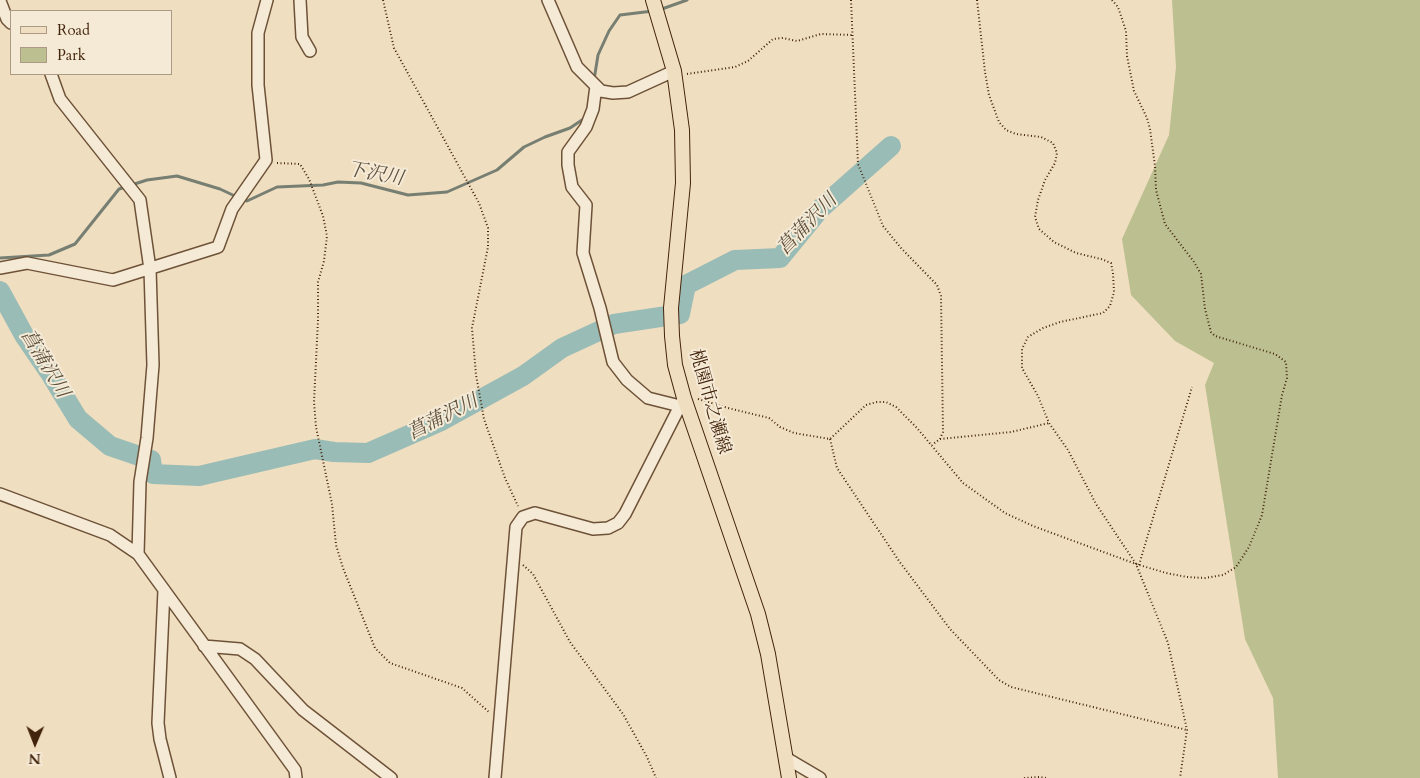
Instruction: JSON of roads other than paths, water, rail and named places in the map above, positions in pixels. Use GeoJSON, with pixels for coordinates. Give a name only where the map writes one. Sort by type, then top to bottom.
{"type":"FeatureCollection","features":[{"type":"Feature","properties":{"kind":"main road","name":"桃園市之瀬線"},"geometry":{"type":"LineString","coordinates":[[653,0],[674,74],[682,130],[683,183],[671,308],[675,365],[682,399],[758,614],[768,654],[789,778]]}},
{"type":"Feature","properties":{"kind":"street"},"geometry":{"type":"LineString","coordinates":[[0,268],[27,263],[113,280],[218,247],[232,208],[266,160],[258,86],[258,33],[267,0]]}},
{"type":"Feature","properties":{"kind":"street"},"geometry":{"type":"LineString","coordinates":[[300,0],[302,37],[310,51]]}},
{"type":"Feature","properties":{"kind":"street"},"geometry":{"type":"LineString","coordinates":[[548,0],[577,67],[601,90],[607,92],[628,92],[674,74]]}},
{"type":"Feature","properties":{"kind":"street"},"geometry":{"type":"LineString","coordinates":[[0,1],[6,22]]}},
{"type":"Feature","properties":{"kind":"street"},"geometry":{"type":"LineString","coordinates":[[51,75],[60,99],[140,200],[150,268],[153,365],[147,438],[140,482],[138,554]]}},
{"type":"Feature","properties":{"kind":"street"},"geometry":{"type":"LineString","coordinates":[[495,778],[516,527],[523,518],[535,513],[593,529],[608,528],[618,523],[625,514],[682,399],[648,398],[627,380],[613,362],[600,308],[583,253],[586,205],[572,187],[568,152],[586,127],[593,109],[596,85]]}},
{"type":"Feature","properties":{"kind":"street"},"geometry":{"type":"LineString","coordinates":[[0,494],[110,535],[138,554],[295,770],[296,778]]}},
{"type":"Feature","properties":{"kind":"street"},"geometry":{"type":"LineString","coordinates":[[164,590],[158,723],[170,778]]}},
{"type":"Feature","properties":{"kind":"street"},"geometry":{"type":"LineString","coordinates":[[204,646],[240,649],[255,659],[303,710],[391,778]]}},
{"type":"Feature","properties":{"kind":"street"},"geometry":{"type":"LineString","coordinates":[[786,758],[820,778]]}},
{"type":"Feature","properties":{"kind":"waterway","name":"下沢川"},"geometry":{"type":"LineString","coordinates":[[659,10],[687,0]]}},
{"type":"Feature","properties":{"kind":"waterway","name":"下沢川"},"geometry":{"type":"LineString","coordinates":[[594,80],[598,55],[609,31],[620,15],[653,11]]}},
{"type":"Feature","properties":{"kind":"waterway","name":"下沢川"},"geometry":{"type":"LineString","coordinates":[[243,199],[247,201],[277,187],[323,185],[338,182],[361,183],[408,195],[447,192],[497,170],[524,147],[570,128],[585,118]]}},
{"type":"Feature","properties":{"kind":"waterway","name":"菖蒲沢川"},"geometry":{"type":"LineString","coordinates":[[0,291],[24,335],[78,419],[110,446],[151,460],[153,474],[199,476],[315,449],[334,452],[368,453],[441,421],[523,376],[562,348],[614,324],[680,314],[686,285],[735,260],[780,258],[820,209],[891,146]]}},
{"type":"Feature","properties":{"kind":"waterway","name":"下沢川"},"geometry":{"type":"LineString","coordinates":[[0,258],[49,255],[75,244],[119,189],[147,180],[177,176],[220,189],[237,197]]}}]}
